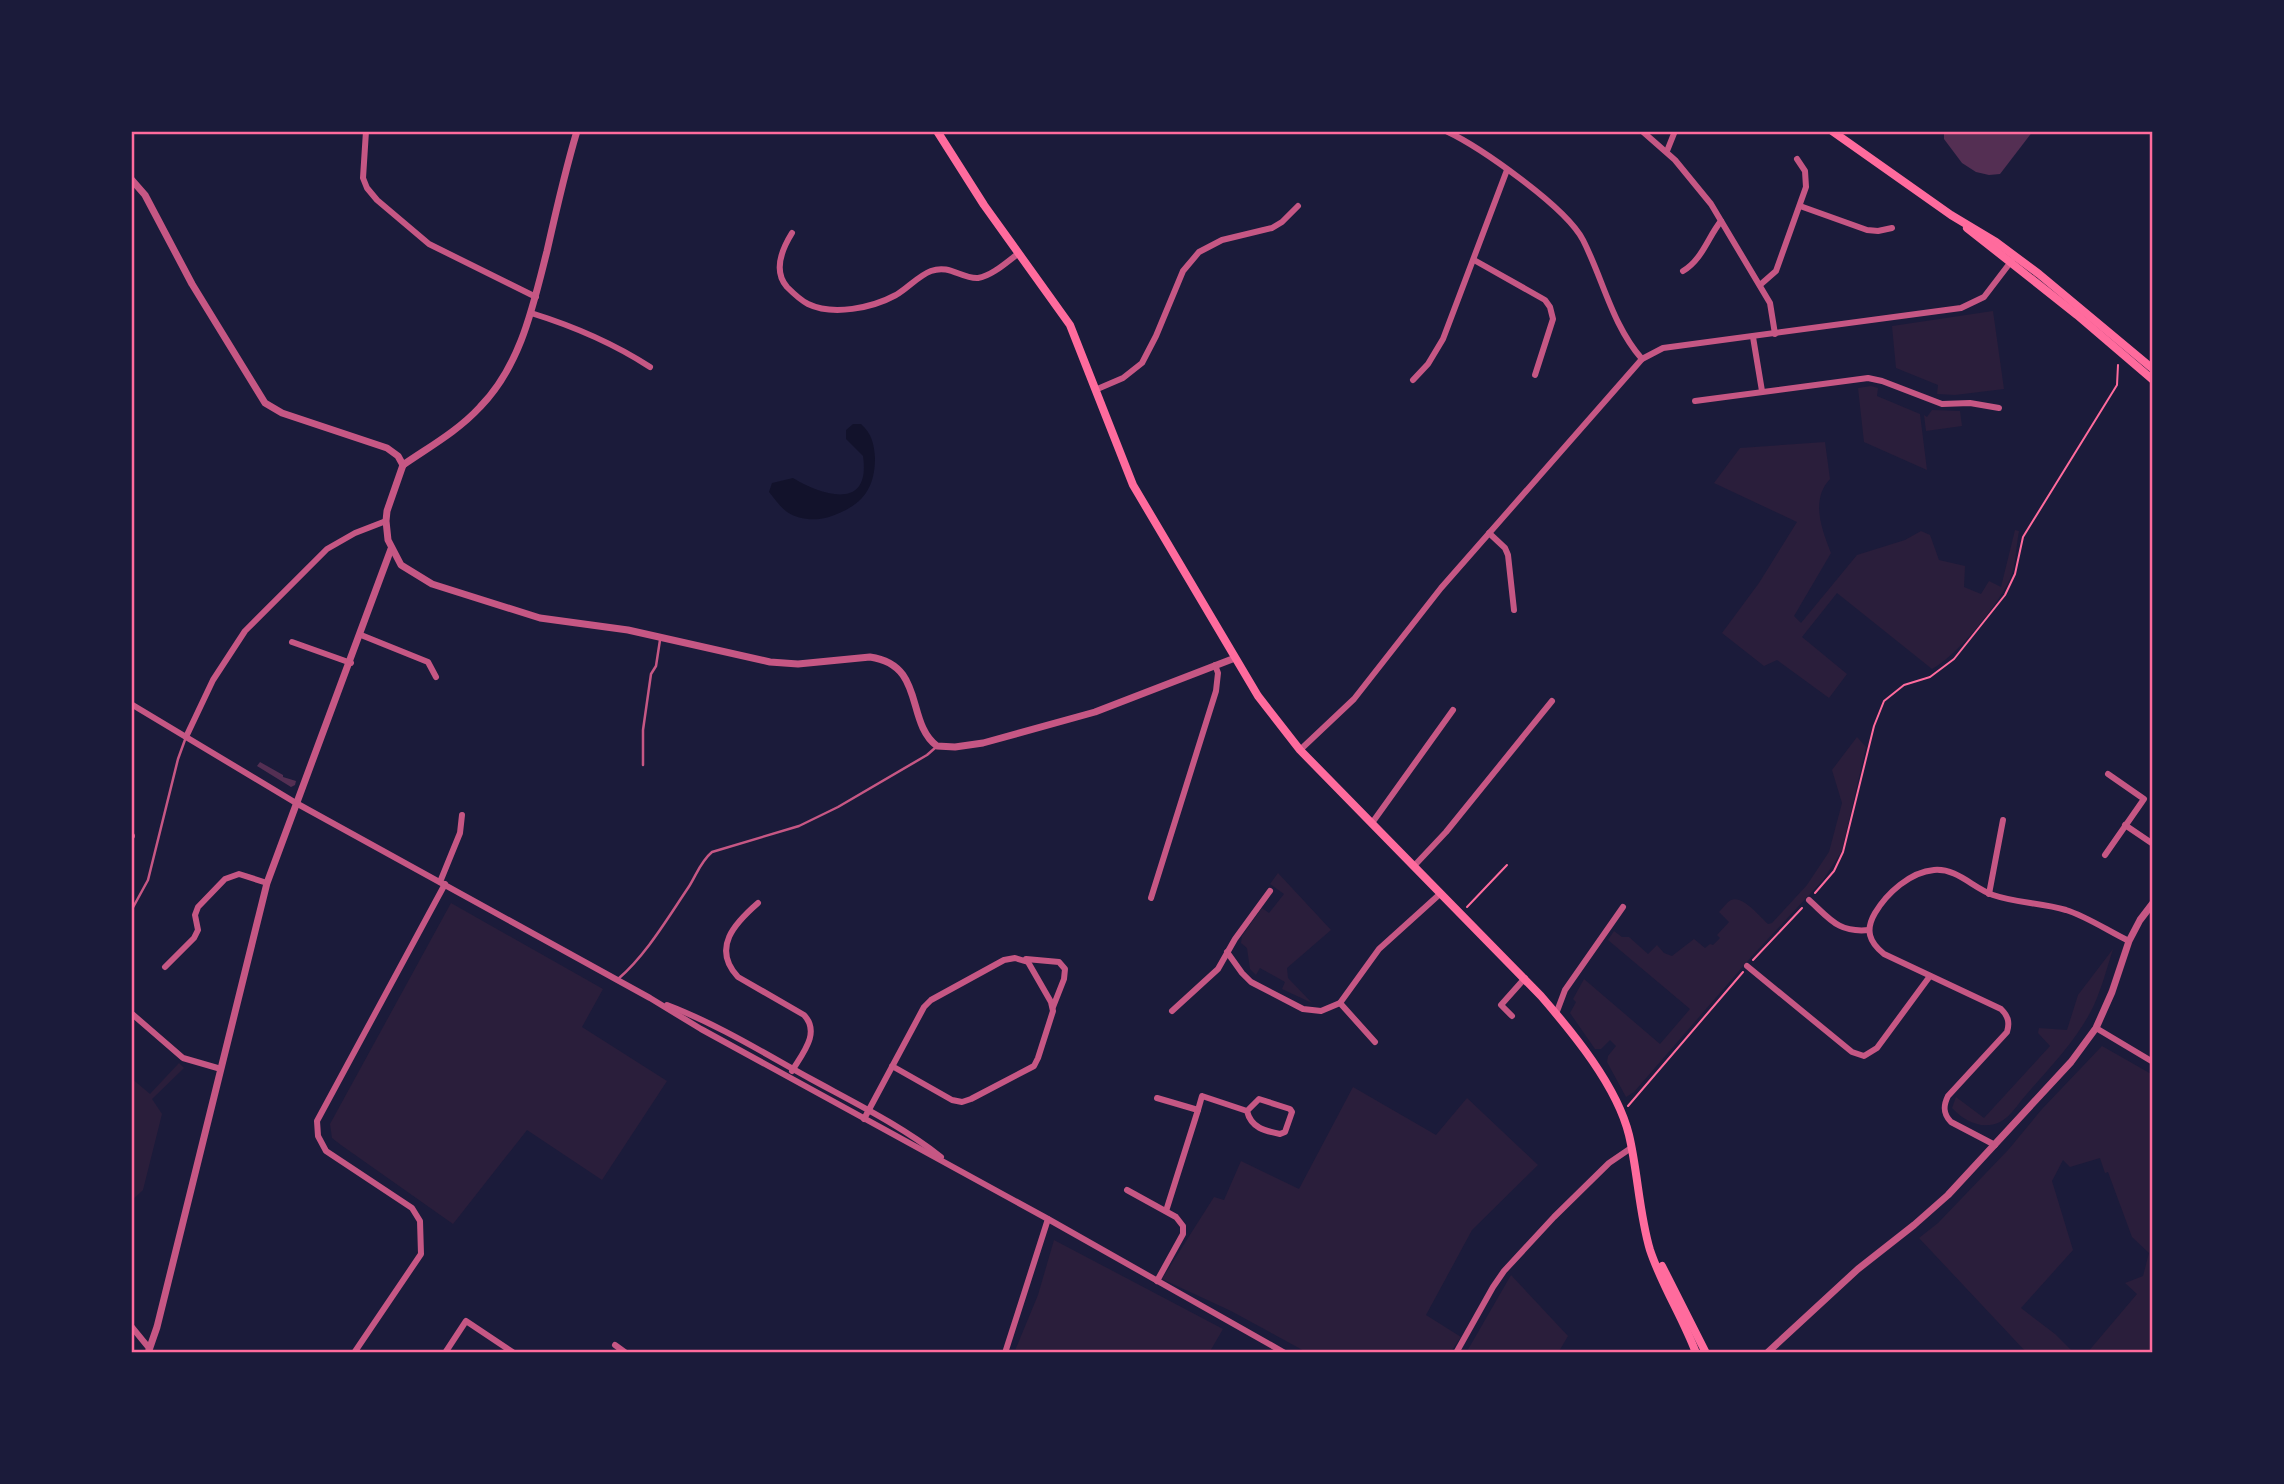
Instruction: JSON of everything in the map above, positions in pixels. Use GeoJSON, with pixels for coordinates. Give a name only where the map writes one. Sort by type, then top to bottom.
{"type":"FeatureCollection","features":[{"type":"Feature","properties":{"kind":"main road"},"geometry":{"type":"LineString","coordinates":[[937,131],[979,196],[1070,325],[1133,485],[1262,702],[1300,750],[1525,978],[1592,1063],[1622,1112],[1646,1231],[1657,1268],[1696,1353]]}},
{"type":"Feature","properties":{"kind":"main road"},"geometry":{"type":"LineString","coordinates":[[1832,131],[2069,298],[2153,369]]}},
{"type":"Feature","properties":{"kind":"main road"},"geometry":{"type":"LineString","coordinates":[[2012,260],[2153,380]]}},
{"type":"Feature","properties":{"kind":"main road"},"geometry":{"type":"LineString","coordinates":[[1646,1231],[1706,1353]]}},
{"type":"Feature","properties":{"kind":"street"},"geometry":{"type":"LineString","coordinates":[[366,131],[363,178],[377,200],[429,244],[536,297]]}},
{"type":"Feature","properties":{"kind":"street"},"geometry":{"type":"LineString","coordinates":[[576,131],[536,297],[509,367],[481,407],[460,426],[403,465],[386,521],[391,549],[408,571],[446,589],[540,618],[661,637],[784,664],[870,657],[886,661],[903,676],[927,735],[937,746],[955,747],[983,743],[1095,712],[1235,658]]}},
{"type":"Feature","properties":{"kind":"street"},"geometry":{"type":"LineString","coordinates":[[1446,131],[1480,149],[1561,212],[1578,231],[1626,339],[1642,359]]}},
{"type":"Feature","properties":{"kind":"street"},"geometry":{"type":"LineString","coordinates":[[1642,131],[1667,152],[1701,190],[1760,285],[1772,309],[1775,334]]}},
{"type":"Feature","properties":{"kind":"street"},"geometry":{"type":"LineString","coordinates":[[1667,152],[1675,131]]}},
{"type":"Feature","properties":{"kind":"street"},"geometry":{"type":"LineString","coordinates":[[1760,285],[1776,271],[1806,187],[1807,177],[1797,159]]}},
{"type":"Feature","properties":{"kind":"street"},"geometry":{"type":"LineString","coordinates":[[1413,380],[1428,364],[1443,339],[1507,170]]}},
{"type":"Feature","properties":{"kind":"street"},"geometry":{"type":"LineString","coordinates":[[131,179],[145,195],[192,284],[265,403],[282,413],[387,448],[398,456],[403,465]]}},
{"type":"Feature","properties":{"kind":"street"},"geometry":{"type":"LineString","coordinates":[[1095,390],[1123,378],[1142,363],[1183,271],[1193,257],[1222,240],[1272,228],[1298,206]]}},
{"type":"Feature","properties":{"kind":"street"},"geometry":{"type":"LineString","coordinates":[[1800,206],[1867,230],[1892,228]]}},
{"type":"Feature","properties":{"kind":"street"},"geometry":{"type":"LineString","coordinates":[[1683,271],[1697,260],[1721,221]]}},
{"type":"Feature","properties":{"kind":"street"},"geometry":{"type":"LineString","coordinates":[[792,233],[779,266],[782,280],[806,303],[833,310],[881,302],[903,291],[933,270],[947,269],[974,278],[981,277],[1019,253]]}},
{"type":"Feature","properties":{"kind":"street"},"geometry":{"type":"LineString","coordinates":[[1474,260],[1545,300],[1550,307],[1553,319],[1535,375]]}},
{"type":"Feature","properties":{"kind":"street"},"geometry":{"type":"LineString","coordinates":[[1300,750],[1354,699],[1424,608],[1642,359],[1663,348],[1961,308],[1984,297],[2012,260]]}},
{"type":"Feature","properties":{"kind":"street"},"geometry":{"type":"LineString","coordinates":[[531,313],[611,344],[650,367]]}},
{"type":"Feature","properties":{"kind":"street"},"geometry":{"type":"LineString","coordinates":[[1753,337],[1762,391]]}},
{"type":"Feature","properties":{"kind":"street"},"geometry":{"type":"LineString","coordinates":[[1695,401],[1868,378],[1942,404],[1970,403],[1999,408]]}},
{"type":"Feature","properties":{"kind":"street"},"geometry":{"type":"LineString","coordinates":[[186,737],[213,680],[245,631],[327,549],[355,533],[386,521]]}},
{"type":"Feature","properties":{"kind":"street"},"geometry":{"type":"LineString","coordinates":[[1489,533],[1505,548],[1508,555],[1514,610]]}},
{"type":"Feature","properties":{"kind":"street"},"geometry":{"type":"LineString","coordinates":[[148,1351],[157,1327],[267,883],[351,663],[391,549]]}},
{"type":"Feature","properties":{"kind":"street"},"geometry":{"type":"LineString","coordinates":[[361,635],[428,662],[436,677]]}},
{"type":"Feature","properties":{"kind":"street"},"geometry":{"type":"LineString","coordinates":[[292,642],[351,663]]}},
{"type":"Feature","properties":{"kind":"street"},"geometry":{"type":"LineString","coordinates":[[1151,898],[1216,691],[1218,673],[1215,665]]}},
{"type":"Feature","properties":{"kind":"street"},"geometry":{"type":"LineString","coordinates":[[1414,866],[1446,832],[1552,701]]}},
{"type":"Feature","properties":{"kind":"street"},"geometry":{"type":"LineString","coordinates":[[131,704],[296,803],[1285,1353]]}},
{"type":"Feature","properties":{"kind":"street"},"geometry":{"type":"LineString","coordinates":[[1372,823],[1453,710]]}},
{"type":"Feature","properties":{"kind":"street"},"geometry":{"type":"LineString","coordinates":[[2105,855],[2144,799],[2108,774]]}},
{"type":"Feature","properties":{"kind":"street"},"geometry":{"type":"LineString","coordinates":[[354,1353],[421,1254],[420,1221],[412,1208],[326,1150],[320,1142],[316,1126],[443,883],[460,833],[462,815]]}},
{"type":"Feature","properties":{"kind":"street"},"geometry":{"type":"LineString","coordinates":[[1990,894],[2003,820]]}},
{"type":"Feature","properties":{"kind":"street"},"geometry":{"type":"LineString","coordinates":[[2125,825],[2153,844]]}},
{"type":"Feature","properties":{"kind":"street"},"geometry":{"type":"LineString","coordinates":[[1994,1145],[1951,1122],[1944,1110],[1948,1096],[2007,1032],[2008,1020],[2001,1009],[1884,954],[1872,942],[1869,930],[1876,911],[1899,886],[1922,873],[1934,870],[1954,873],[1990,894],[2065,910],[2129,941]]}},
{"type":"Feature","properties":{"kind":"street"},"geometry":{"type":"LineString","coordinates":[[165,967],[194,938],[198,930],[195,915],[198,907],[225,879],[239,874],[267,883]]}},
{"type":"Feature","properties":{"kind":"street"},"geometry":{"type":"LineString","coordinates":[[1172,1011],[1218,969],[1270,891]]}},
{"type":"Feature","properties":{"kind":"street"},"geometry":{"type":"LineString","coordinates":[[1227,952],[1247,979],[1303,1009],[1321,1011],[1340,1003],[1373,956],[1441,893]]}},
{"type":"Feature","properties":{"kind":"street"},"geometry":{"type":"LineString","coordinates":[[1809,900],[1843,929],[1855,932],[1869,930]]}},
{"type":"Feature","properties":{"kind":"street"},"geometry":{"type":"LineString","coordinates":[[758,903],[731,931],[727,942],[727,957],[732,971],[738,977],[809,1020],[811,1037],[788,1077]]}},
{"type":"Feature","properties":{"kind":"street"},"geometry":{"type":"LineString","coordinates":[[1767,1353],[1858,1269],[1938,1205],[2071,1062],[2096,1028],[2112,992],[2129,941],[2153,903]]}},
{"type":"Feature","properties":{"kind":"street"},"geometry":{"type":"LineString","coordinates":[[1556,1014],[1565,990],[1590,962],[1623,907]]}},
{"type":"Feature","properties":{"kind":"street"},"geometry":{"type":"LineString","coordinates":[[1020,958],[1033,967],[1053,1007]]}},
{"type":"Feature","properties":{"kind":"street"},"geometry":{"type":"LineString","coordinates":[[864,1119],[892,1066],[924,1007],[931,1000],[1004,960],[1020,958],[1059,962],[1065,969],[1053,1014],[1034,1066],[967,1101],[952,1100],[892,1066]]}},
{"type":"Feature","properties":{"kind":"street"},"geometry":{"type":"LineString","coordinates":[[1747,966],[1852,1052],[1864,1056],[1877,1048],[1930,976]]}},
{"type":"Feature","properties":{"kind":"street"},"geometry":{"type":"LineString","coordinates":[[1512,1016],[1501,1005],[1525,978]]}},
{"type":"Feature","properties":{"kind":"street"},"geometry":{"type":"LineString","coordinates":[[650,998],[701,1019],[793,1069],[921,1142],[957,1169]]}},
{"type":"Feature","properties":{"kind":"street"},"geometry":{"type":"LineString","coordinates":[[1340,1003],[1375,1042]]}},
{"type":"Feature","properties":{"kind":"street"},"geometry":{"type":"LineString","coordinates":[[131,1013],[183,1058],[221,1069]]}},
{"type":"Feature","properties":{"kind":"street"},"geometry":{"type":"LineString","coordinates":[[2096,1028],[2153,1062]]}},
{"type":"Feature","properties":{"kind":"street"},"geometry":{"type":"LineString","coordinates":[[1166,1211],[1202,1096],[1247,1111]]}},
{"type":"Feature","properties":{"kind":"street"},"geometry":{"type":"LineString","coordinates":[[1157,1097],[1198,1110]]}},
{"type":"Feature","properties":{"kind":"street"},"geometry":{"type":"LineString","coordinates":[[1259,1099],[1292,1112],[1285,1132],[1280,1134],[1254,1126],[1247,1111],[1259,1099]]}},
{"type":"Feature","properties":{"kind":"street"},"geometry":{"type":"LineString","coordinates":[[1456,1353],[1504,1271],[1609,1163],[1631,1148]]}},
{"type":"Feature","properties":{"kind":"street"},"geometry":{"type":"LineString","coordinates":[[1127,1190],[1179,1219],[1184,1230],[1157,1281]]}},
{"type":"Feature","properties":{"kind":"street"},"geometry":{"type":"LineString","coordinates":[[1005,1353],[1048,1219]]}},
{"type":"Feature","properties":{"kind":"street"},"geometry":{"type":"LineString","coordinates":[[445,1353],[466,1321],[514,1353]]}},
{"type":"Feature","properties":{"kind":"street"},"geometry":{"type":"LineString","coordinates":[[131,1326],[148,1351]]}},
{"type":"Feature","properties":{"kind":"street"},"geometry":{"type":"LineString","coordinates":[[615,1345],[626,1353]]}},
{"type":"Feature","properties":{"kind":"lane"},"geometry":{"type":"LineString","coordinates":[[643,765],[643,730],[651,674],[656,666],[661,637]]}},
{"type":"Feature","properties":{"kind":"lane"},"geometry":{"type":"LineString","coordinates":[[131,911],[148,880],[186,737]]}},
{"type":"Feature","properties":{"kind":"lane"},"geometry":{"type":"LineString","coordinates":[[617,980],[641,956],[703,861],[712,852],[799,826],[847,802],[927,755],[937,746]]}},
{"type":"Feature","properties":{"kind":"path"},"geometry":{"type":"LineString","coordinates":[[1622,1112],[1747,966],[1834,871],[1843,852],[1874,726],[1884,701],[1905,685],[1930,677],[1954,659],[2005,595],[2015,574],[2023,537],[2117,385],[2118,360],[2122,354]]}},
{"type":"Feature","properties":{"kind":"path"},"geometry":{"type":"LineString","coordinates":[[1469,905],[1507,865]]}},
{"type":"Feature","properties":{"kind":"shaded area"},"geometry":{"type":"Polygon","coordinates":[[[1993,311],[2004,389],[1955,395],[1937,394],[1938,385],[1896,368],[1892,326],[1993,311]]]}},
{"type":"Feature","properties":{"kind":"shaded area"},"geometry":{"type":"Polygon","coordinates":[[[1858,388],[1878,388],[1877,396],[1920,414],[1927,470],[1864,442],[1858,388]]]}},
{"type":"Feature","properties":{"kind":"shaded area"},"geometry":{"type":"Polygon","coordinates":[[[1932,410],[1960,411],[1962,426],[1926,431],[1924,415],[1927,417],[1932,410]]]}},
{"type":"Feature","properties":{"kind":"shaded area"},"geometry":{"type":"Polygon","coordinates":[[[853,424],[861,424],[865,428],[874,448],[872,480],[863,496],[849,508],[824,518],[802,518],[787,512],[769,492],[772,483],[793,478],[818,490],[842,494],[852,492],[860,485],[864,473],[863,456],[846,439],[846,430],[853,424]]]}},
{"type":"Feature","properties":{"kind":"shaded area"},"geometry":{"type":"Polygon","coordinates":[[[1825,442],[1830,479],[1820,496],[1819,506],[1824,535],[1831,553],[1794,616],[1801,623],[1857,555],[1905,540],[1921,531],[1930,535],[1939,560],[1965,566],[1964,587],[1981,594],[1989,581],[2001,587],[2015,530],[2019,531],[2014,568],[2004,590],[1965,641],[1932,669],[1837,593],[1802,637],[1847,674],[1829,698],[1777,660],[1764,666],[1722,633],[1759,583],[1797,522],[1714,483],[1740,448],[1825,442]]]}},
{"type":"Feature","properties":{"kind":"shaded area"},"geometry":{"type":"Polygon","coordinates":[[[1857,737],[1866,747],[1842,851],[1823,880],[1752,956],[1634,1092],[1626,1097],[1607,1062],[1616,1046],[1610,1040],[1601,1049],[1595,1049],[1570,1013],[1576,1002],[1573,999],[1584,979],[1660,1044],[1690,1009],[1608,940],[1614,931],[1622,937],[1629,937],[1648,954],[1657,945],[1664,953],[1672,956],[1694,939],[1705,948],[1720,938],[1717,935],[1729,922],[1719,912],[1729,901],[1736,899],[1746,904],[1768,924],[1772,923],[1807,885],[1829,852],[1842,803],[1832,770],[1857,737]]]}},
{"type":"Feature","properties":{"kind":"shaded area"},"geometry":{"type":"Polygon","coordinates":[[[1278,873],[1331,930],[1287,968],[1288,978],[1312,1003],[1282,989],[1285,982],[1260,968],[1256,975],[1250,969],[1247,948],[1241,943],[1242,936],[1262,908],[1269,913],[1284,894],[1270,884],[1278,873]]]}},
{"type":"Feature","properties":{"kind":"shaded area"},"geometry":{"type":"Polygon","coordinates":[[[451,903],[603,989],[582,1027],[667,1081],[602,1180],[527,1130],[453,1224],[332,1138],[330,1124],[451,903]]]}},
{"type":"Feature","properties":{"kind":"shaded area"},"geometry":{"type":"Polygon","coordinates":[[[2113,949],[2100,991],[2080,1029],[2011,1114],[2000,1122],[1980,1125],[1956,1112],[1952,1108],[1956,1097],[1984,1118],[2050,1046],[2038,1033],[2039,1028],[2067,1030],[2078,995],[2113,949]]]}},
{"type":"Feature","properties":{"kind":"shaded area"},"geometry":{"type":"Polygon","coordinates":[[[2102,1046],[2153,1075],[2153,1353],[2087,1353],[2137,1294],[2125,1283],[2143,1276],[2149,1253],[2132,1237],[2108,1172],[2105,1173],[2100,1158],[2070,1167],[2063,1160],[2052,1181],[2073,1250],[2021,1308],[2055,1334],[2074,1353],[2027,1353],[1919,1238],[1938,1223],[2009,1149],[2042,1109],[2102,1046]]]}},
{"type":"Feature","properties":{"kind":"shaded area"},"geometry":{"type":"Polygon","coordinates":[[[179,1063],[184,1068],[152,1099],[162,1114],[143,1190],[131,1201],[131,1078],[150,1094],[179,1063]]]}},
{"type":"Feature","properties":{"kind":"shaded area"},"geometry":{"type":"Polygon","coordinates":[[[1353,1087],[1436,1135],[1467,1098],[1538,1165],[1472,1230],[1426,1315],[1461,1337],[1450,1353],[1308,1353],[1231,1311],[1162,1279],[1214,1197],[1224,1200],[1241,1161],[1299,1189],[1353,1087]]]}},
{"type":"Feature","properties":{"kind":"shaded area"},"geometry":{"type":"Polygon","coordinates":[[[1054,1240],[1223,1329],[1209,1353],[1014,1353],[1038,1295],[1054,1240]]]}},
{"type":"Feature","properties":{"kind":"shaded area"},"geometry":{"type":"Polygon","coordinates":[[[1511,1275],[1568,1336],[1558,1353],[1466,1353],[1511,1275]]]}},
{"type":"Feature","properties":{"kind":"building"},"geometry":{"type":"Polygon","coordinates":[[[1944,131],[2033,131],[2000,174],[1989,175],[1976,172],[1962,163],[1944,139],[1944,131]]]}},
{"type":"Feature","properties":{"kind":"building"},"geometry":{"type":"Polygon","coordinates":[[[260,762],[283,777],[296,781],[295,785],[291,787],[257,766],[260,762]]]}}]}
